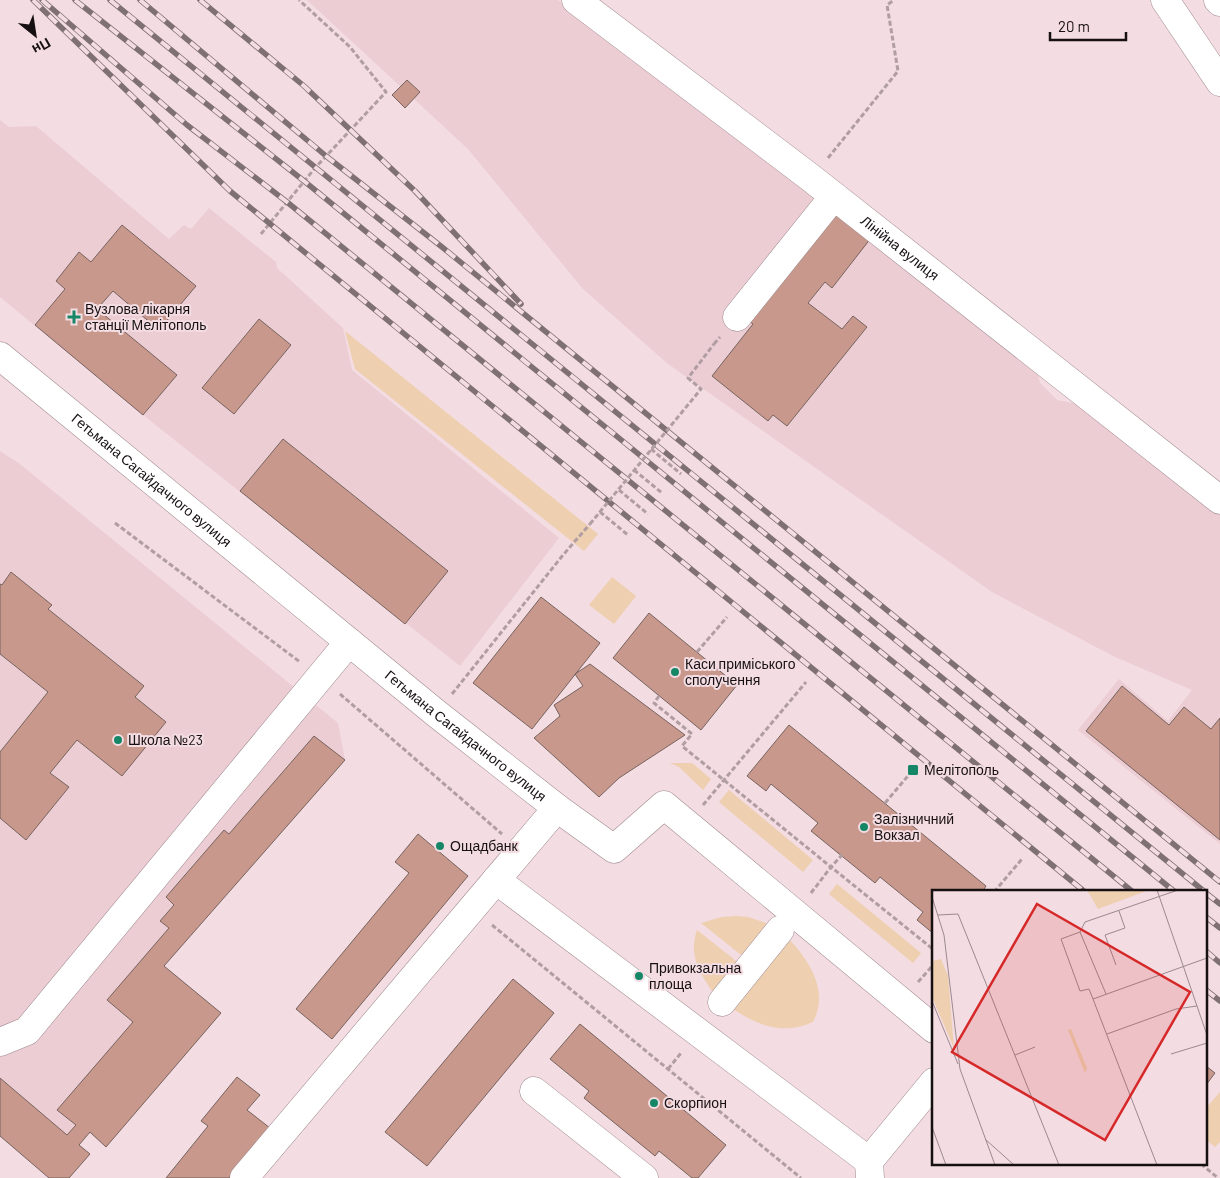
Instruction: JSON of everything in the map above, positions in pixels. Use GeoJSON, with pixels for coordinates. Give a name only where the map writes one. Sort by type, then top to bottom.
{"type":"FeatureCollection","features":[{"type":"Feature","properties":{"kind":"street","name":"Лінійна вулиця"},"geometry":{"type":"LineString","coordinates":[[576,0],[812,178],[1220,500]]}},
{"type":"Feature","properties":{"kind":"street"},"geometry":{"type":"LineString","coordinates":[[1165,0],[1220,82]]}},
{"type":"Feature","properties":{"kind":"street"},"geometry":{"type":"LineString","coordinates":[[736,317],[834,196]]}},
{"type":"Feature","properties":{"kind":"street","name":"Гетьмана Сагайдачного вулиця"},"geometry":{"type":"LineString","coordinates":[[0,356],[437,714],[557,808],[244,1178]]}},
{"type":"Feature","properties":{"kind":"street"},"geometry":{"type":"LineString","coordinates":[[0,1042],[26,1031],[349,642]]}},
{"type":"Feature","properties":{"kind":"street"},"geometry":{"type":"LineString","coordinates":[[557,808],[614,849],[664,805],[688,823],[788,921],[932,1028]]}},
{"type":"Feature","properties":{"kind":"street"},"geometry":{"type":"LineString","coordinates":[[496,880],[869,1170],[932,1085]]}},
{"type":"Feature","properties":{"kind":"street"},"geometry":{"type":"LineString","coordinates":[[722,1002],[788,921]]}},
{"type":"Feature","properties":{"kind":"street"},"geometry":{"type":"LineString","coordinates":[[534,1090],[644,1178]]}},
{"type":"Feature","properties":{"kind":"path"},"geometry":{"type":"LineString","coordinates":[[261,234],[315,168],[386,92],[350,47],[299,0]]}},
{"type":"Feature","properties":{"kind":"path"},"geometry":{"type":"LineString","coordinates":[[812,178],[898,71],[888,5],[894,0]]}},
{"type":"Feature","properties":{"kind":"path"},"geometry":{"type":"LineString","coordinates":[[437,714],[563,555],[701,389],[688,378],[714,344]]}},
{"type":"Feature","properties":{"kind":"path"},"geometry":{"type":"LineString","coordinates":[[652,449],[681,474]]}},
{"type":"Feature","properties":{"kind":"path"},"geometry":{"type":"LineString","coordinates":[[634,470],[662,493]]}},
{"type":"Feature","properties":{"kind":"path"},"geometry":{"type":"LineString","coordinates":[[618,490],[648,514]]}},
{"type":"Feature","properties":{"kind":"path"},"geometry":{"type":"LineString","coordinates":[[600,512],[628,535]]}},
{"type":"Feature","properties":{"kind":"path"},"geometry":{"type":"LineString","coordinates":[[697,652],[727,617]]}},
{"type":"Feature","properties":{"kind":"path"},"geometry":{"type":"LineString","coordinates":[[688,823],[806,682]]}},
{"type":"Feature","properties":{"kind":"path"},"geometry":{"type":"LineString","coordinates":[[660,696],[654,703],[692,734],[682,746],[932,948]]}},
{"type":"Feature","properties":{"kind":"path"},"geometry":{"type":"LineString","coordinates":[[885,803],[913,770]]}},
{"type":"Feature","properties":{"kind":"path"},"geometry":{"type":"LineString","coordinates":[[788,921],[842,855]]}},
{"type":"Feature","properties":{"kind":"path"},"geometry":{"type":"LineString","coordinates":[[996,890],[1022,859]]}},
{"type":"Feature","properties":{"kind":"path"},"geometry":{"type":"LineString","coordinates":[[472,909],[801,1178]]}},
{"type":"Feature","properties":{"kind":"path"},"geometry":{"type":"LineString","coordinates":[[1203,1166],[1218,1178]]}},
{"type":"Feature","properties":{"kind":"shaded area"},"geometry":{"type":"Polygon","coordinates":[[[307,0],[558,0],[1036,363],[1040,383],[1057,400],[1082,405],[1220,513],[1220,844],[1078,730],[1119,679],[1168,721],[1192,690],[1113,656],[992,592],[668,364],[583,289],[468,149],[307,0]]]}},
{"type":"Feature","properties":{"kind":"shaded area"},"geometry":{"type":"Polygon","coordinates":[[[0,120],[9,127],[36,126],[169,239],[184,225],[191,229],[209,208],[276,262],[277,268],[343,328],[352,370],[559,538],[460,666],[143,415],[0,297],[0,120]]]}},
{"type":"Feature","properties":{"kind":"shaded area"},"geometry":{"type":"Polygon","coordinates":[[[345,331],[598,534],[584,551],[355,369],[345,331]]]}},
{"type":"Feature","properties":{"kind":"shaded area"},"geometry":{"type":"Polygon","coordinates":[[[0,451],[20,464],[338,723],[345,760],[164,966],[221,1013],[106,1147],[89,1133],[79,1145],[90,1154],[69,1178],[58,1178],[0,1131],[0,451]]]}},
{"type":"Feature","properties":{"kind":"shaded area"},"geometry":{"type":"Polygon","coordinates":[[[612,577],[636,596],[614,624],[589,605],[612,577]]]}},
{"type":"Feature","properties":{"kind":"shaded area"},"geometry":{"type":"Polygon","coordinates":[[[670,763],[692,763],[711,779],[703,790],[679,767],[670,763]]]}},
{"type":"Feature","properties":{"kind":"shaded area"},"geometry":{"type":"Polygon","coordinates":[[[729,790],[813,860],[803,872],[719,802],[729,790]]]}},
{"type":"Feature","properties":{"kind":"shaded area"},"geometry":{"type":"Polygon","coordinates":[[[837,884],[921,953],[913,963],[829,894],[837,884]]]}},
{"type":"Feature","properties":{"kind":"shaded area"},"geometry":{"type":"Polygon","coordinates":[[[722,917],[748,917],[772,925],[745,958],[701,923],[722,917]]]}},
{"type":"Feature","properties":{"kind":"shaded area"},"geometry":{"type":"Polygon","coordinates":[[[697,930],[740,964],[715,995],[697,964],[694,948],[697,930]]]}},
{"type":"Feature","properties":{"kind":"shaded area"},"geometry":{"type":"Polygon","coordinates":[[[787,937],[809,965],[818,987],[819,998],[818,1010],[813,1022],[791,1028],[780,1028],[750,1019],[730,1007],[787,937]]]}},
{"type":"Feature","properties":{"kind":"shaded area"},"geometry":{"type":"Polygon","coordinates":[[[1220,1092],[1220,1142],[1215,1147],[1208,1142],[1208,1106],[1220,1092]]]}},
{"type":"Feature","properties":{"kind":"building"},"geometry":{"type":"Polygon","coordinates":[[[407,80],[420,92],[405,108],[392,95],[407,80]]]}},
{"type":"Feature","properties":{"kind":"building"},"geometry":{"type":"Polygon","coordinates":[[[835,211],[871,238],[832,288],[825,282],[808,303],[842,329],[853,316],[867,327],[787,426],[773,415],[768,421],[712,376],[753,324],[746,319],[835,211]]]}},
{"type":"Feature","properties":{"kind":"building","name":"Вузлова лікарня станції Мелітополь"},"geometry":{"type":"Polygon","coordinates":[[[122,225],[196,286],[159,330],[113,291],[97,309],[177,375],[143,415],[35,325],[65,289],[56,281],[79,252],[91,262],[122,225]]]}},
{"type":"Feature","properties":{"kind":"building"},"geometry":{"type":"Polygon","coordinates":[[[259,319],[291,345],[234,414],[202,388],[259,319]]]}},
{"type":"Feature","properties":{"kind":"building"},"geometry":{"type":"Polygon","coordinates":[[[283,439],[448,571],[405,624],[240,491],[283,439]]]}},
{"type":"Feature","properties":{"kind":"building"},"geometry":{"type":"Polygon","coordinates":[[[11,572],[52,605],[48,609],[144,686],[135,697],[166,722],[122,776],[77,740],[50,773],[69,787],[26,840],[0,818],[0,752],[48,692],[0,654],[0,584],[2,585],[11,572]]]}},
{"type":"Feature","properties":{"kind":"building"},"geometry":{"type":"Polygon","coordinates":[[[541,597],[600,643],[532,729],[473,683],[541,597]]]}},
{"type":"Feature","properties":{"kind":"building","name":"Каси приміського сполучення"},"geometry":{"type":"Polygon","coordinates":[[[649,613],[737,685],[701,730],[613,658],[649,613]]]}},
{"type":"Feature","properties":{"kind":"building"},"geometry":{"type":"Polygon","coordinates":[[[590,664],[685,735],[619,778],[599,797],[534,738],[560,716],[554,705],[583,686],[575,674],[590,664]]]}},
{"type":"Feature","properties":{"kind":"building"},"geometry":{"type":"Polygon","coordinates":[[[1122,686],[1169,725],[1184,707],[1211,729],[1220,718],[1220,840],[1086,731],[1122,686]]]}},
{"type":"Feature","properties":{"kind":"building","name":"Залізничний Вокзал"},"geometry":{"type":"Polygon","coordinates":[[[789,725],[986,886],[983,890],[932,890],[932,932],[917,920],[923,912],[880,877],[875,883],[811,831],[818,823],[771,784],[766,791],[747,776],[789,725]]]}},
{"type":"Feature","properties":{"kind":"building"},"geometry":{"type":"Polygon","coordinates":[[[314,736],[345,760],[164,966],[221,1013],[106,1147],[90,1132],[79,1145],[90,1154],[69,1178],[49,1178],[0,1136],[0,1078],[67,1135],[76,1125],[57,1110],[133,1022],[107,1000],[169,928],[160,921],[174,905],[166,897],[224,830],[229,834],[314,736]]]}},
{"type":"Feature","properties":{"kind":"building"},"geometry":{"type":"Polygon","coordinates":[[[418,834],[468,876],[332,1039],[296,1009],[409,873],[395,862],[418,834]]]}},
{"type":"Feature","properties":{"kind":"building"},"geometry":{"type":"Polygon","coordinates":[[[513,979],[554,1013],[427,1166],[385,1132],[513,979]]]}},
{"type":"Feature","properties":{"kind":"building"},"geometry":{"type":"Polygon","coordinates":[[[580,1024],[726,1145],[698,1178],[692,1178],[659,1151],[655,1156],[584,1098],[589,1091],[550,1059],[580,1024]]]}},
{"type":"Feature","properties":{"kind":"building"},"geometry":{"type":"Polygon","coordinates":[[[1208,1068],[1215,1073],[1208,1082],[1208,1068]]]}},
{"type":"Feature","properties":{"kind":"building"},"geometry":{"type":"Polygon","coordinates":[[[237,1077],[260,1095],[247,1110],[270,1128],[229,1178],[166,1178],[208,1126],[201,1121],[237,1077]]]}},
{"type":"Feature","properties":{"kind":"railway"},"geometry":{"type":"LineString","coordinates":[[33,0],[230,191],[1083,890]]}},
{"type":"Feature","properties":{"kind":"railway"},"geometry":{"type":"LineString","coordinates":[[42,0],[187,125],[287,202],[1131,890]]}},
{"type":"Feature","properties":{"kind":"railway"},"geometry":{"type":"LineString","coordinates":[[75,0],[304,181],[1173,890]]}},
{"type":"Feature","properties":{"kind":"railway"},"geometry":{"type":"LineString","coordinates":[[110,0],[1203,890]]}},
{"type":"Feature","properties":{"kind":"railway"},"geometry":{"type":"LineString","coordinates":[[140,0],[326,156],[442,247],[1220,882]]}},
{"type":"Feature","properties":{"kind":"railway"},"geometry":{"type":"LineString","coordinates":[[200,0],[304,86],[415,191],[521,304]]}},
{"type":"Feature","properties":{"kind":"railway"},"geometry":{"type":"LineString","coordinates":[[1208,895],[1220,904]]}},
{"type":"Feature","properties":{"kind":"railway"},"geometry":{"type":"LineString","coordinates":[[1208,919],[1220,928]]}},
{"type":"Feature","properties":{"kind":"railway"},"geometry":{"type":"LineString","coordinates":[[1208,953],[1220,963]]}},
{"type":"Feature","properties":{"kind":"railway"},"geometry":{"type":"LineString","coordinates":[[1208,992],[1220,1001]]}},
{"type":"Feature","properties":{"kind":"place","name":"Вузлова лікарня станції Мелітополь"},"geometry":{"type":"Point","coordinates":[74,317]}},
{"type":"Feature","properties":{"kind":"place","name":"Каси приміського сполучення"},"geometry":{"type":"Point","coordinates":[675,672]}},
{"type":"Feature","properties":{"kind":"place","name":"Школа №23"},"geometry":{"type":"Point","coordinates":[118,740]}},
{"type":"Feature","properties":{"kind":"place","name":"Мелітополь"},"geometry":{"type":"Point","coordinates":[913,770]}},
{"type":"Feature","properties":{"kind":"place","name":"Залізничний Вокзал"},"geometry":{"type":"Point","coordinates":[864,827]}},
{"type":"Feature","properties":{"kind":"place","name":"Ощадбанк"},"geometry":{"type":"Point","coordinates":[440,846]}},
{"type":"Feature","properties":{"kind":"place","name":"Привокзальна площа"},"geometry":{"type":"Point","coordinates":[639,976]}},
{"type":"Feature","properties":{"kind":"place","name":"Скорпион"},"geometry":{"type":"Point","coordinates":[654,1103]}}]}
